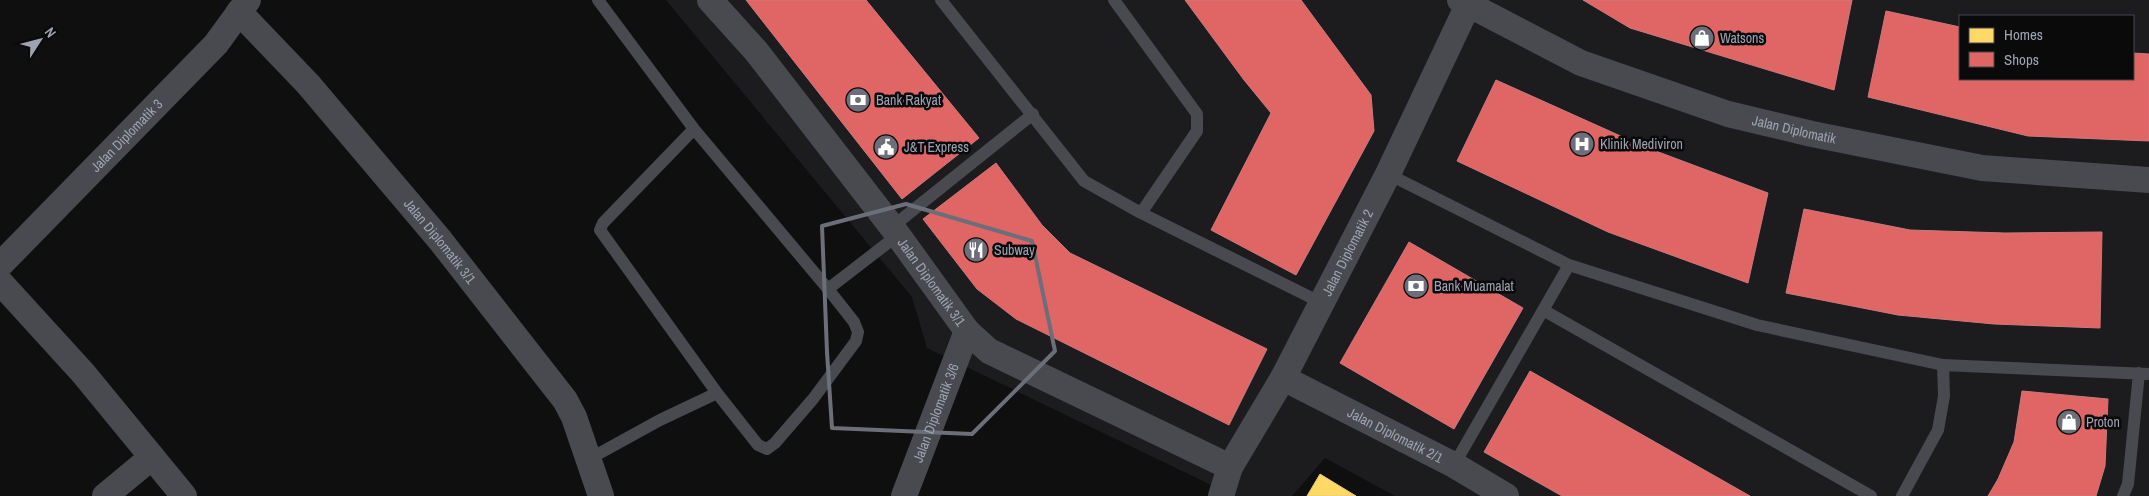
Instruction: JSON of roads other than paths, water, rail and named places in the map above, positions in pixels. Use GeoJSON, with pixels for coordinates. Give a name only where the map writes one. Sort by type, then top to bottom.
{"type":"FeatureCollection","features":[{"type":"Feature","properties":{"kind":"street","name":"Jalan Diplomatik 3/1"},"geometry":{"type":"LineString","coordinates":[[710,0],[756,51],[895,231],[967,331],[989,351],[1230,467]]}},
{"type":"Feature","properties":{"kind":"street","name":"Jalan Diplomatik 2"},"geometry":{"type":"LineString","coordinates":[[1220,496],[1230,467],[1283,378],[1388,174],[1466,2]]}},
{"type":"Feature","properties":{"kind":"street","name":"Jalan Diplomatik"},"geometry":{"type":"LineString","coordinates":[[1466,2],[1582,62],[1728,114],[1812,134],[1982,168],[2149,180]]}},
{"type":"Feature","properties":{"kind":"street","name":"Jalan Diplomatik 3/1"},"geometry":{"type":"LineString","coordinates":[[243,6],[440,240],[565,400],[574,417],[601,496]]}},
{"type":"Feature","properties":{"kind":"street","name":"Jalan Diplomatik 3"},"geometry":{"type":"LineString","coordinates":[[0,265],[216,44],[243,6]]}},
{"type":"Feature","properties":{"kind":"street"},"geometry":{"type":"LineString","coordinates":[[0,282],[83,372],[184,496]]}},
{"type":"Feature","properties":{"kind":"street","name":"Jalan Diplomatik 3/6"},"geometry":{"type":"LineString","coordinates":[[904,496],[967,331]]}},
{"type":"Feature","properties":{"kind":"street","name":"Jalan Diplomatik 2/1"},"geometry":{"type":"LineString","coordinates":[[1283,378],[1454,465],[1506,496]]}},
{"type":"Feature","properties":{"kind":"street"},"geometry":{"type":"LineString","coordinates":[[105,496],[152,457]]}},
{"type":"Feature","properties":{"kind":"lane"},"geometry":{"type":"LineString","coordinates":[[598,0],[694,129],[828,289],[854,322],[858,332],[856,341],[813,399],[775,443],[768,448],[758,445],[717,393],[600,230],[603,223],[694,129]]}},
{"type":"Feature","properties":{"kind":"lane"},"geometry":{"type":"LineString","coordinates":[[941,0],[1033,114],[1084,181],[1141,213],[1322,303]]}},
{"type":"Feature","properties":{"kind":"lane"},"geometry":{"type":"LineString","coordinates":[[1114,0],[1197,114],[1197,131],[1141,213]]}},
{"type":"Feature","properties":{"kind":"lane"},"geometry":{"type":"LineString","coordinates":[[828,289],[1033,114]]}},
{"type":"Feature","properties":{"kind":"lane"},"geometry":{"type":"LineString","coordinates":[[1388,174],[1568,265],[1757,325],[1943,365],[2144,373],[2128,484],[2123,496]]}},
{"type":"Feature","properties":{"kind":"lane"},"geometry":{"type":"LineString","coordinates":[[1454,465],[1568,265]]}},
{"type":"Feature","properties":{"kind":"lane"},"geometry":{"type":"LineString","coordinates":[[1543,310],[1871,496]]}},
{"type":"Feature","properties":{"kind":"lane"},"geometry":{"type":"LineString","coordinates":[[1902,496],[1938,430],[1944,396],[1943,365]]}},
{"type":"Feature","properties":{"kind":"lane"},"geometry":{"type":"LineString","coordinates":[[589,459],[660,420],[717,393]]}},
{"type":"Feature","properties":{"kind":"place","name":"Watsons"},"geometry":{"type":"Point","coordinates":[1702,38]}},
{"type":"Feature","properties":{"kind":"place","name":"Bank Rakyat"},"geometry":{"type":"Point","coordinates":[858,100]}},
{"type":"Feature","properties":{"kind":"place","name":"Klinik Mediviron"},"geometry":{"type":"Point","coordinates":[1582,144]}},
{"type":"Feature","properties":{"kind":"place","name":"J&T Express"},"geometry":{"type":"Point","coordinates":[886,147]}},
{"type":"Feature","properties":{"kind":"place","name":"Subway"},"geometry":{"type":"Point","coordinates":[976,250]}},
{"type":"Feature","properties":{"kind":"place","name":"Bank Muamalat"},"geometry":{"type":"Point","coordinates":[1416,286]}},
{"type":"Feature","properties":{"kind":"place","name":"Proton"},"geometry":{"type":"Point","coordinates":[2069,422]}}]}
